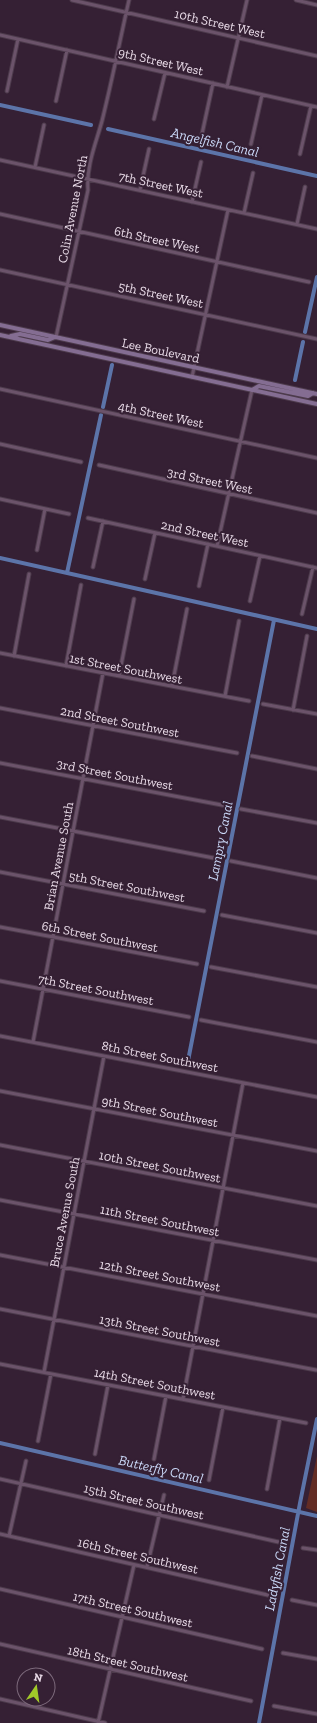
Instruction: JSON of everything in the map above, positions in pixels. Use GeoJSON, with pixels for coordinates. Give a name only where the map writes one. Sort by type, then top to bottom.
{"type":"FeatureCollection","features":[{"type":"Feature","properties":{"kind":"main road","name":"Lee Boulevard"},"geometry":{"type":"LineString","coordinates":[[0,325],[315,394]]}},
{"type":"Feature","properties":{"kind":"main road"},"geometry":{"type":"LineString","coordinates":[[9,337],[20,334],[48,340],[56,337]]}},
{"type":"Feature","properties":{"kind":"main road","name":"Lee Boulevard"},"geometry":{"type":"LineString","coordinates":[[0,335],[317,404]]}},
{"type":"Feature","properties":{"kind":"main road"},"geometry":{"type":"LineString","coordinates":[[252,390],[259,386],[308,396],[315,394]]}},
{"type":"Feature","properties":{"kind":"street","name":"10th Street West"},"geometry":{"type":"LineString","coordinates":[[72,0],[317,56]]}},
{"type":"Feature","properties":{"kind":"street","name":"Colin Avenue North"},"geometry":{"type":"LineString","coordinates":[[56,337],[88,190],[87,179],[129,0]]}},
{"type":"Feature","properties":{"kind":"street"},"geometry":{"type":"LineString","coordinates":[[227,86],[247,0]]}},
{"type":"Feature","properties":{"kind":"street"},"geometry":{"type":"LineString","coordinates":[[296,0],[317,5]]}},
{"type":"Feature","properties":{"kind":"street","name":"9th Street West"},"geometry":{"type":"LineString","coordinates":[[0,35],[317,107]]}},
{"type":"Feature","properties":{"kind":"street"},"geometry":{"type":"LineString","coordinates":[[6,91],[18,39]]}},
{"type":"Feature","properties":{"kind":"street"},"geometry":{"type":"LineString","coordinates":[[56,101],[67,50]]}},
{"type":"Feature","properties":{"kind":"street"},"geometry":{"type":"LineString","coordinates":[[154,119],[165,72]]}},
{"type":"Feature","properties":{"kind":"street"},"geometry":{"type":"LineString","coordinates":[[202,134],[213,84]]}},
{"type":"Feature","properties":{"kind":"street"},"geometry":{"type":"LineString","coordinates":[[251,144],[262,94]]}},
{"type":"Feature","properties":{"kind":"street"},"geometry":{"type":"LineString","coordinates":[[300,154],[311,106]]}},
{"type":"Feature","properties":{"kind":"street"},"geometry":{"type":"LineString","coordinates":[[35,167],[44,125]]}},
{"type":"Feature","properties":{"kind":"street"},"geometry":{"type":"LineString","coordinates":[[140,190],[148,149]]}},
{"type":"Feature","properties":{"kind":"street","name":"7th Street West"},"geometry":{"type":"LineString","coordinates":[[0,160],[317,229]]}},
{"type":"Feature","properties":{"kind":"street"},"geometry":{"type":"LineString","coordinates":[[192,202],[201,162]]}},
{"type":"Feature","properties":{"kind":"street"},"geometry":{"type":"LineString","coordinates":[[244,213],[253,173]]}},
{"type":"Feature","properties":{"kind":"street"},"geometry":{"type":"LineString","coordinates":[[297,224],[305,187]]}},
{"type":"Feature","properties":{"kind":"street"},"geometry":{"type":"LineString","coordinates":[[192,377],[228,210]]}},
{"type":"Feature","properties":{"kind":"street","name":"6th Street West"},"geometry":{"type":"LineString","coordinates":[[0,214],[309,282]]}},
{"type":"Feature","properties":{"kind":"street","name":"5th Street West"},"geometry":{"type":"LineString","coordinates":[[0,270],[317,339]]}},
{"type":"Feature","properties":{"kind":"street","name":"4th Street West"},"geometry":{"type":"LineString","coordinates":[[0,389],[317,458]]}},
{"type":"Feature","properties":{"kind":"street"},"geometry":{"type":"LineString","coordinates":[[217,546],[252,390]]}},
{"type":"Feature","properties":{"kind":"street"},"geometry":{"type":"LineString","coordinates":[[0,444],[80,462]]}},
{"type":"Feature","properties":{"kind":"street","name":"3rd Street West"},"geometry":{"type":"LineString","coordinates":[[99,465],[317,513]]}},
{"type":"Feature","properties":{"kind":"street"},"geometry":{"type":"LineString","coordinates":[[0,499],[69,514]]}},
{"type":"Feature","properties":{"kind":"street"},"geometry":{"type":"LineString","coordinates":[[37,550],[45,509]]}},
{"type":"Feature","properties":{"kind":"street","name":"2nd Street West"},"geometry":{"type":"LineString","coordinates":[[88,518],[317,568]]}},
{"type":"Feature","properties":{"kind":"street"},"geometry":{"type":"LineString","coordinates":[[93,567],[103,521]]}},
{"type":"Feature","properties":{"kind":"street"},"geometry":{"type":"LineString","coordinates":[[145,579],[155,533]]}},
{"type":"Feature","properties":{"kind":"street"},"geometry":{"type":"LineString","coordinates":[[198,586],[208,544]]}},
{"type":"Feature","properties":{"kind":"street"},"geometry":{"type":"LineString","coordinates":[[250,601],[260,556]]}},
{"type":"Feature","properties":{"kind":"street"},"geometry":{"type":"LineString","coordinates":[[302,614],[313,567]]}},
{"type":"Feature","properties":{"kind":"street"},"geometry":{"type":"LineString","coordinates":[[14,656],[29,574]]}},
{"type":"Feature","properties":{"kind":"street"},"geometry":{"type":"LineString","coordinates":[[66,666],[81,585]]}},
{"type":"Feature","properties":{"kind":"street"},"geometry":{"type":"LineString","coordinates":[[119,676],[134,599]]}},
{"type":"Feature","properties":{"kind":"street"},"geometry":{"type":"LineString","coordinates":[[172,686],[187,609]]}},
{"type":"Feature","properties":{"kind":"street"},"geometry":{"type":"LineString","coordinates":[[225,696],[239,621]]}},
{"type":"Feature","properties":{"kind":"street"},"geometry":{"type":"LineString","coordinates":[[293,710],[307,636]]}},
{"type":"Feature","properties":{"kind":"street","name":"1st Street Southwest"},"geometry":{"type":"LineString","coordinates":[[0,653],[249,701]]}},
{"type":"Feature","properties":{"kind":"street","name":"Brian Avenue South"},"geometry":{"type":"LineString","coordinates":[[33,1042],[103,673]]}},
{"type":"Feature","properties":{"kind":"street"},"geometry":{"type":"LineString","coordinates":[[263,704],[317,714]]}},
{"type":"Feature","properties":{"kind":"street","name":"2nd Street Southwest"},"geometry":{"type":"LineString","coordinates":[[0,708],[237,753]]}},
{"type":"Feature","properties":{"kind":"street"},"geometry":{"type":"LineString","coordinates":[[252,756],[317,769]]}},
{"type":"Feature","properties":{"kind":"street","name":"3rd Street Southwest"},"geometry":{"type":"LineString","coordinates":[[0,763],[227,806]]}},
{"type":"Feature","properties":{"kind":"street"},"geometry":{"type":"LineString","coordinates":[[241,809],[317,823]]}},
{"type":"Feature","properties":{"kind":"street"},"geometry":{"type":"LineString","coordinates":[[0,817],[219,859]]}},
{"type":"Feature","properties":{"kind":"street"},"geometry":{"type":"LineString","coordinates":[[230,861],[317,878]]}},
{"type":"Feature","properties":{"kind":"street","name":"5th Street Southwest"},"geometry":{"type":"LineString","coordinates":[[0,872],[204,911]]}},
{"type":"Feature","properties":{"kind":"street"},"geometry":{"type":"LineString","coordinates":[[222,914],[317,933]]}},
{"type":"Feature","properties":{"kind":"street","name":"6th Street Southwest"},"geometry":{"type":"LineString","coordinates":[[0,927],[197,964]]}},
{"type":"Feature","properties":{"kind":"street"},"geometry":{"type":"LineString","coordinates":[[211,967],[317,987]]}},
{"type":"Feature","properties":{"kind":"street","name":"7th Street Southwest"},"geometry":{"type":"LineString","coordinates":[[0,981],[189,1017]]}},
{"type":"Feature","properties":{"kind":"street"},"geometry":{"type":"LineString","coordinates":[[201,1020],[317,1042]]}},
{"type":"Feature","properties":{"kind":"street","name":"8th Street Southwest"},"geometry":{"type":"LineString","coordinates":[[0,1036],[317,1097]]}},
{"type":"Feature","properties":{"kind":"street","name":"Bruce Avenue South"},"geometry":{"type":"LineString","coordinates":[[44,1372],[104,1056]]}},
{"type":"Feature","properties":{"kind":"street"},"geometry":{"type":"LineString","coordinates":[[183,1399],[243,1083]]}},
{"type":"Feature","properties":{"kind":"street","name":"9th Street Southwest"},"geometry":{"type":"LineString","coordinates":[[0,1090],[317,1151]]}},
{"type":"Feature","properties":{"kind":"street","name":"10th Street Southwest"},"geometry":{"type":"LineString","coordinates":[[0,1145],[317,1206]]}},
{"type":"Feature","properties":{"kind":"street","name":"11th Street Southwest"},"geometry":{"type":"LineString","coordinates":[[0,1200],[317,1260]]}},
{"type":"Feature","properties":{"kind":"street","name":"12th Street Southwest"},"geometry":{"type":"LineString","coordinates":[[0,1255],[317,1316]]}},
{"type":"Feature","properties":{"kind":"street","name":"13th Street Southwest"},"geometry":{"type":"LineString","coordinates":[[0,1309],[316,1370]]}},
{"type":"Feature","properties":{"kind":"street","name":"14th Street Southwest"},"geometry":{"type":"LineString","coordinates":[[0,1364],[306,1423]]}},
{"type":"Feature","properties":{"kind":"street"},"geometry":{"type":"LineString","coordinates":[[38,1441],[51,1374]]}},
{"type":"Feature","properties":{"kind":"street"},"geometry":{"type":"LineString","coordinates":[[95,1454],[108,1385]]}},
{"type":"Feature","properties":{"kind":"street"},"geometry":{"type":"LineString","coordinates":[[154,1459],[166,1396]]}},
{"type":"Feature","properties":{"kind":"street"},"geometry":{"type":"LineString","coordinates":[[209,1480],[223,1407]]}},
{"type":"Feature","properties":{"kind":"street"},"geometry":{"type":"LineString","coordinates":[[267,1489],[280,1418]]}},
{"type":"Feature","properties":{"kind":"street"},"geometry":{"type":"LineString","coordinates":[[9,1536],[26,1461]]}},
{"type":"Feature","properties":{"kind":"street","name":"15th Street Southwest"},"geometry":{"type":"LineString","coordinates":[[0,1479],[283,1543]]}},
{"type":"Feature","properties":{"kind":"street"},"geometry":{"type":"LineString","coordinates":[[147,1567],[164,1495]]}},
{"type":"Feature","properties":{"kind":"street","name":"16th Street Southwest"},"geometry":{"type":"LineString","coordinates":[[0,1534],[272,1596]]}},
{"type":"Feature","properties":{"kind":"street"},"geometry":{"type":"LineString","coordinates":[[303,1548],[317,1550]]}},
{"type":"Feature","properties":{"kind":"street"},"geometry":{"type":"LineString","coordinates":[[98,1722],[134,1565]]}},
{"type":"Feature","properties":{"kind":"street","name":"17th Street Southwest"},"geometry":{"type":"LineString","coordinates":[[0,1589],[262,1649]]}},
{"type":"Feature","properties":{"kind":"street"},"geometry":{"type":"LineString","coordinates":[[292,1600],[317,1605]]}},
{"type":"Feature","properties":{"kind":"street","name":"18th Street Southwest"},"geometry":{"type":"LineString","coordinates":[[0,1644],[251,1702]]}},
{"type":"Feature","properties":{"kind":"street"},"geometry":{"type":"LineString","coordinates":[[283,1653],[317,1659]]}},
{"type":"Feature","properties":{"kind":"street"},"geometry":{"type":"LineString","coordinates":[[0,1699],[105,1723]]}},
{"type":"Feature","properties":{"kind":"street"},"geometry":{"type":"LineString","coordinates":[[274,1706],[317,1714]]}},
{"type":"Feature","properties":{"kind":"shaded area"},"geometry":{"type":"Polygon","coordinates":[[[317,1456],[317,1512],[306,1508],[317,1456]]]}},
{"type":"Feature","properties":{"kind":"waterway","name":"Angelfish Canal"},"geometry":{"type":"LineString","coordinates":[[0,105],[91,125]]}},
{"type":"Feature","properties":{"kind":"waterway","name":"Angelfish Canal"},"geometry":{"type":"LineString","coordinates":[[108,129],[317,176]]}},
{"type":"Feature","properties":{"kind":"waterway"},"geometry":{"type":"LineString","coordinates":[[305,332],[317,277]]}},
{"type":"Feature","properties":{"kind":"waterway"},"geometry":{"type":"LineString","coordinates":[[295,380],[303,342]]}},
{"type":"Feature","properties":{"kind":"waterway"},"geometry":{"type":"LineString","coordinates":[[103,407],[112,365]]}},
{"type":"Feature","properties":{"kind":"waterway"},"geometry":{"type":"LineString","coordinates":[[67,573],[101,415]]}},
{"type":"Feature","properties":{"kind":"waterway"},"geometry":{"type":"LineString","coordinates":[[0,558],[317,629]]}},
{"type":"Feature","properties":{"kind":"waterway","name":"Lampry Canal"},"geometry":{"type":"LineString","coordinates":[[187,1066],[274,620]]}},
{"type":"Feature","properties":{"kind":"waterway","name":"Ladyfish Canal"},"geometry":{"type":"LineString","coordinates":[[259,1723],[317,1419]]}},
{"type":"Feature","properties":{"kind":"waterway","name":"Butterfly Canal"},"geometry":{"type":"LineString","coordinates":[[0,1443],[317,1516]]}}]}
